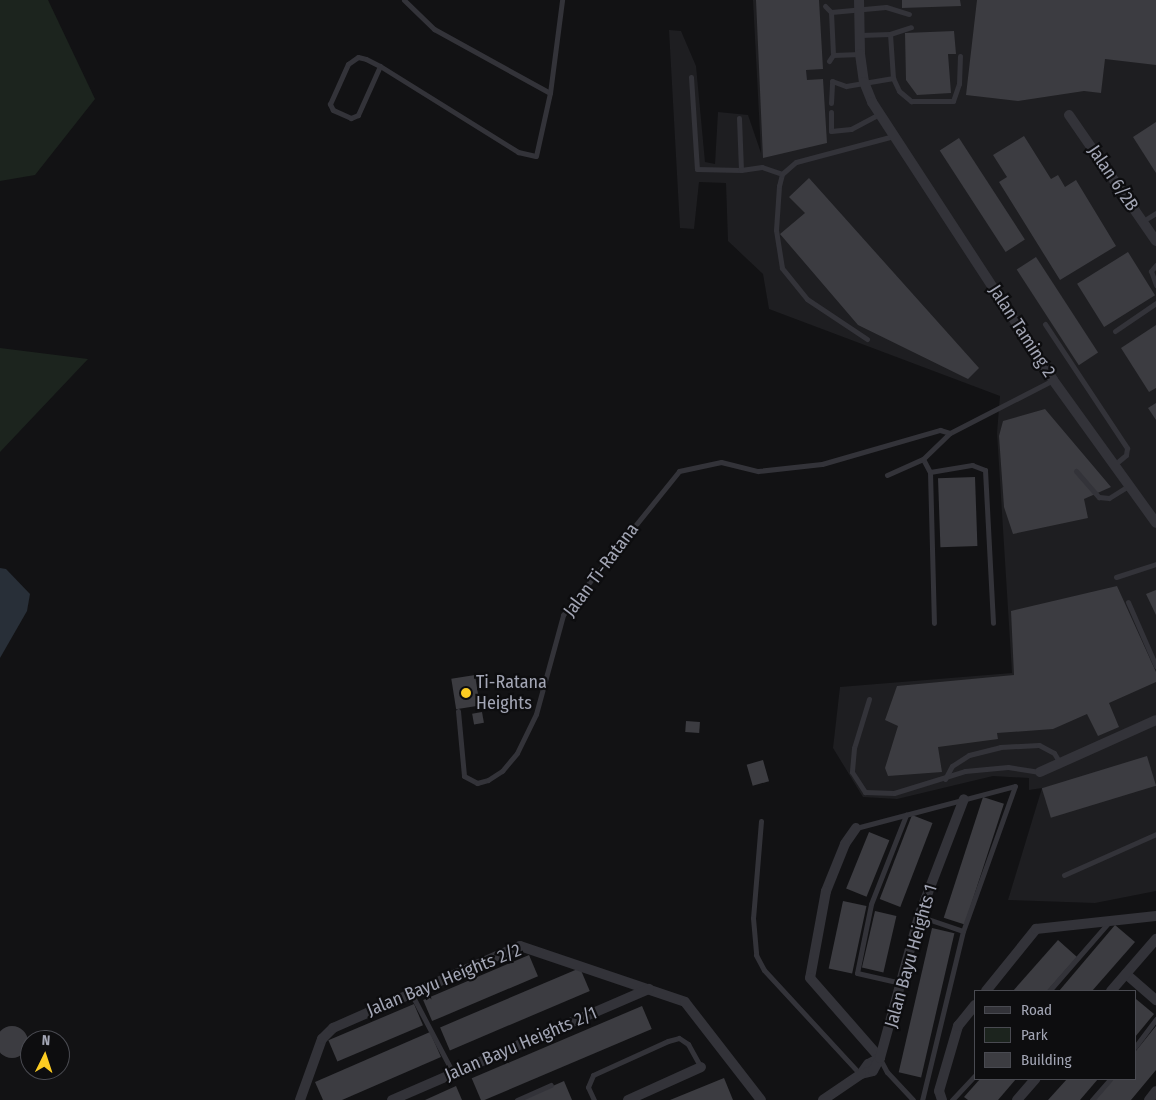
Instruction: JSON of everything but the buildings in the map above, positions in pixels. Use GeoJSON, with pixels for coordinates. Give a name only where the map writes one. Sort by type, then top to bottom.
{"type":"FeatureCollection","features":[{"type":"Feature","properties":{"kind":"street","name":"Jalan Taming 2"},"geometry":{"type":"LineString","coordinates":[[859,5],[860,54],[864,82],[879,114],[1053,380],[1113,466],[1156,522]]}},
{"type":"Feature","properties":{"kind":"street","name":"Jalan 6/2B"},"geometry":{"type":"LineString","coordinates":[[1069,115],[1156,241]]}},
{"type":"Feature","properties":{"kind":"street"},"geometry":{"type":"LineString","coordinates":[[1040,772],[1156,720]]}},
{"type":"Feature","properties":{"kind":"street","name":"Jalan Bayu Heights 1"},"geometry":{"type":"LineString","coordinates":[[880,1058],[918,916],[964,799]]}},
{"type":"Feature","properties":{"kind":"street"},"geometry":{"type":"LineString","coordinates":[[823,1100],[861,1074],[873,1071],[880,1058],[810,978],[826,891],[845,844],[856,828]]}},
{"type":"Feature","properties":{"kind":"street"},"geometry":{"type":"LineString","coordinates":[[987,990],[1036,929],[1156,916]]}},
{"type":"Feature","properties":{"kind":"street"},"geometry":{"type":"LineString","coordinates":[[1112,990],[1156,939]]}},
{"type":"Feature","properties":{"kind":"street","name":"Jalan Bayu Heights 2/2"},"geometry":{"type":"LineString","coordinates":[[300,1100],[322,1039],[333,1028],[520,946],[685,1002],[761,1100]]}},
{"type":"Feature","properties":{"kind":"street"},"geometry":{"type":"LineString","coordinates":[[1126,974],[1156,1000]]}},
{"type":"Feature","properties":{"kind":"street","name":"Jalan Bayu Heights 2/1"},"geometry":{"type":"LineString","coordinates":[[392,1100],[650,989]]}},
{"type":"Feature","properties":{"kind":"street"},"geometry":{"type":"LineString","coordinates":[[942,1100],[939,1091],[958,1026],[974,1006]]}},
{"type":"Feature","properties":{"kind":"street"},"geometry":{"type":"LineString","coordinates":[[628,1100],[701,1068]]}},
{"type":"Feature","properties":{"kind":"street"},"geometry":{"type":"LineString","coordinates":[[1017,1100],[1034,1080]]}},
{"type":"Feature","properties":{"kind":"street"},"geometry":{"type":"LineString","coordinates":[[1149,1100],[1156,1091]]}},
{"type":"Feature","properties":{"kind":"lane"},"geometry":{"type":"LineString","coordinates":[[404,0],[434,29],[550,93]]}},
{"type":"Feature","properties":{"kind":"lane"},"geometry":{"type":"LineString","coordinates":[[380,66],[358,115],[351,118],[333,110],[330,104],[351,60],[366,58],[380,66],[531,158],[538,153],[550,93],[562,0]]}},
{"type":"Feature","properties":{"kind":"lane"},"geometry":{"type":"LineString","coordinates":[[886,0],[886,7]]}},
{"type":"Feature","properties":{"kind":"lane"},"geometry":{"type":"LineString","coordinates":[[831,12],[859,5],[886,7],[909,14]]}},
{"type":"Feature","properties":{"kind":"lane"},"geometry":{"type":"LineString","coordinates":[[825,6],[831,12],[833,55],[829,60]]}},
{"type":"Feature","properties":{"kind":"lane"},"geometry":{"type":"LineString","coordinates":[[860,35],[890,34],[910,27]]}},
{"type":"Feature","properties":{"kind":"lane"},"geometry":{"type":"LineString","coordinates":[[890,34],[894,78],[899,91],[911,100],[953,101],[959,84],[960,56]]}},
{"type":"Feature","properties":{"kind":"lane"},"geometry":{"type":"LineString","coordinates":[[833,55],[860,54]]}},
{"type":"Feature","properties":{"kind":"lane"},"geometry":{"type":"LineString","coordinates":[[691,77],[697,169],[741,170],[762,167],[782,174]]}},
{"type":"Feature","properties":{"kind":"lane"},"geometry":{"type":"LineString","coordinates":[[831,103],[832,81],[846,86],[894,78]]}},
{"type":"Feature","properties":{"kind":"lane"},"geometry":{"type":"LineString","coordinates":[[831,112],[831,132],[851,129],[879,114]]}},
{"type":"Feature","properties":{"kind":"lane"},"geometry":{"type":"LineString","coordinates":[[739,118],[741,170]]}},
{"type":"Feature","properties":{"kind":"lane"},"geometry":{"type":"LineString","coordinates":[[867,339],[807,299],[782,268],[776,230],[782,174],[796,162],[895,136]]}},
{"type":"Feature","properties":{"kind":"lane"},"geometry":{"type":"LineString","coordinates":[[1143,222],[1156,213]]}},
{"type":"Feature","properties":{"kind":"lane"},"geometry":{"type":"LineString","coordinates":[[1156,265],[1151,271],[1156,284]]}},
{"type":"Feature","properties":{"kind":"lane"},"geometry":{"type":"LineString","coordinates":[[1116,331],[1156,303]]}},
{"type":"Feature","properties":{"kind":"lane"},"geometry":{"type":"LineString","coordinates":[[1045,324],[1127,448],[1126,455],[1113,466]]}},
{"type":"Feature","properties":{"kind":"lane"},"geometry":{"type":"LineString","coordinates":[[887,475],[923,459],[950,434],[1053,380]]}},
{"type":"Feature","properties":{"kind":"lane","name":"Jalan Ti-Ratana"},"geometry":{"type":"LineString","coordinates":[[458,711],[464,776],[476,783],[488,780],[502,771],[517,752],[536,714],[563,615],[679,471],[721,462],[758,471],[822,464],[940,430],[950,434]]}},
{"type":"Feature","properties":{"kind":"lane"},"geometry":{"type":"LineString","coordinates":[[923,459],[930,472],[934,623]]}},
{"type":"Feature","properties":{"kind":"lane"},"geometry":{"type":"LineString","coordinates":[[930,472],[972,465],[986,470],[993,623]]}},
{"type":"Feature","properties":{"kind":"lane"},"geometry":{"type":"LineString","coordinates":[[1076,471],[1099,497],[1109,498],[1128,486]]}},
{"type":"Feature","properties":{"kind":"lane"},"geometry":{"type":"LineString","coordinates":[[1116,577],[1156,564]]}},
{"type":"Feature","properties":{"kind":"lane"},"geometry":{"type":"LineString","coordinates":[[1128,602],[1156,666]]}},
{"type":"Feature","properties":{"kind":"lane"},"geometry":{"type":"LineString","coordinates":[[869,699],[854,748],[852,772],[865,792],[894,793],[965,771],[1008,767],[1040,772]]}},
{"type":"Feature","properties":{"kind":"lane"},"geometry":{"type":"LineString","coordinates":[[945,778],[952,766],[970,755],[1000,747],[1039,746],[1054,753],[1060,763]]}},
{"type":"Feature","properties":{"kind":"lane"},"geometry":{"type":"LineString","coordinates":[[856,828],[1015,786],[963,931],[922,1100]]}},
{"type":"Feature","properties":{"kind":"lane"},"geometry":{"type":"LineString","coordinates":[[901,983],[857,974],[871,904],[906,815]]}},
{"type":"Feature","properties":{"kind":"lane"},"geometry":{"type":"LineString","coordinates":[[760,821],[753,918],[756,955],[764,970],[861,1074]]}},
{"type":"Feature","properties":{"kind":"lane"},"geometry":{"type":"LineString","coordinates":[[1064,875],[1156,834]]}},
{"type":"Feature","properties":{"kind":"lane"},"geometry":{"type":"LineString","coordinates":[[918,916],[963,931]]}},
{"type":"Feature","properties":{"kind":"lane"},"geometry":{"type":"LineString","coordinates":[[1050,990],[1109,922]]}},
{"type":"Feature","properties":{"kind":"lane"},"geometry":{"type":"LineString","coordinates":[[411,993],[453,1074]]}},
{"type":"Feature","properties":{"kind":"lane"},"geometry":{"type":"LineString","coordinates":[[1136,1046],[1156,1019]]}},
{"type":"Feature","properties":{"kind":"lane"},"geometry":{"type":"LineString","coordinates":[[594,1100],[588,1087],[593,1075],[668,1041],[679,1038],[688,1044],[701,1068]]}},
{"type":"Feature","properties":{"kind":"lane"},"geometry":{"type":"LineString","coordinates":[[880,1058],[887,1072],[913,1100]]}},
{"type":"Feature","properties":{"kind":"lane"},"geometry":{"type":"LineString","coordinates":[[952,1100],[974,1076]]}},
{"type":"Feature","properties":{"kind":"lane"},"geometry":{"type":"LineString","coordinates":[[1092,1100],[1109,1080]]}},
{"type":"Feature","properties":{"kind":"lane"},"geometry":{"type":"LineString","coordinates":[[517,1100],[551,1085]]}},
{"type":"Feature","properties":{"kind":"shaded area"},"geometry":{"type":"Polygon","coordinates":[[[753,0],[1156,0],[1156,891],[1095,903],[1008,900],[1042,788],[1029,790],[1029,778],[993,776],[897,799],[863,797],[833,748],[840,687],[1012,673],[997,433],[1000,396],[769,309],[763,274],[728,241],[726,183],[699,182],[694,229],[680,228],[669,30],[681,31],[696,66],[705,162],[715,164],[718,112],[748,115],[761,153],[753,0]]]}},
{"type":"Feature","properties":{"kind":"shaded area"},"geometry":{"type":"Polygon","coordinates":[[[0,568],[6,569],[30,594],[27,611],[0,658],[0,568]]]}},
{"type":"Feature","properties":{"kind":"green space"},"geometry":{"type":"Polygon","coordinates":[[[0,0],[48,0],[95,99],[35,175],[0,181],[0,0]]]}},
{"type":"Feature","properties":{"kind":"green space"},"geometry":{"type":"Polygon","coordinates":[[[0,348],[88,359],[0,452],[0,348]]]}},
{"type":"Feature","properties":{"kind":"place","name":"Ti-Ratana Heights"},"geometry":{"type":"Point","coordinates":[466,693]}}]}
